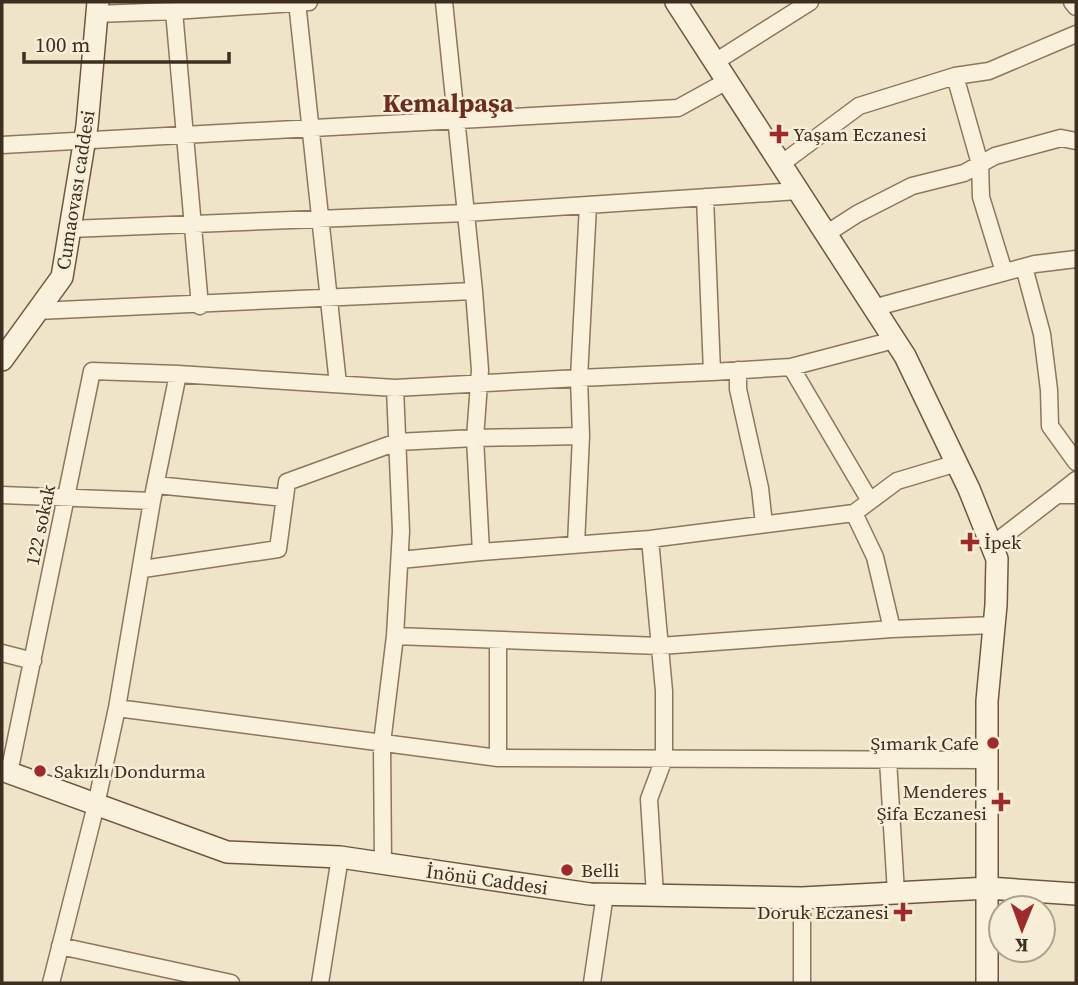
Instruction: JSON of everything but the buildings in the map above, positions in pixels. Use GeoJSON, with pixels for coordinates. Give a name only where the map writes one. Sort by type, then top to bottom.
{"type":"FeatureCollection","features":[{"type":"Feature","properties":{"kind":"main road"},"geometry":{"type":"LineString","coordinates":[[676,2],[894,340],[957,463],[997,559],[987,701],[987,983]]}},
{"type":"Feature","properties":{"kind":"main road","name":"Cumaovası caddesi"},"geometry":{"type":"LineString","coordinates":[[2,360],[62,277],[84,142],[98,8]]}},
{"type":"Feature","properties":{"kind":"main road","name":"İnönü Caddesi"},"geometry":{"type":"LineString","coordinates":[[5,772],[227,852],[340,857],[605,894],[802,898],[988,888],[1076,894]]}},
{"type":"Feature","properties":{"kind":"street"},"geometry":{"type":"LineString","coordinates":[[297,2],[338,384]]}},
{"type":"Feature","properties":{"kind":"street"},"geometry":{"type":"LineString","coordinates":[[98,8],[174,11],[309,2]]}},
{"type":"Feature","properties":{"kind":"street"},"geometry":{"type":"LineString","coordinates":[[444,2],[474,291],[479,384],[475,438],[481,552]]}},
{"type":"Feature","properties":{"kind":"street"},"geometry":{"type":"LineString","coordinates":[[715,62],[810,2]]}},
{"type":"Feature","properties":{"kind":"street"},"geometry":{"type":"LineString","coordinates":[[1072,2],[1076,7]]}},
{"type":"Feature","properties":{"kind":"street"},"geometry":{"type":"LineString","coordinates":[[174,11],[200,306]]}},
{"type":"Feature","properties":{"kind":"street"},"geometry":{"type":"LineString","coordinates":[[781,164],[859,106],[955,76],[989,71],[1076,34]]}},
{"type":"Feature","properties":{"kind":"street"},"geometry":{"type":"LineString","coordinates":[[955,76],[979,164],[981,197],[1004,272]]}},
{"type":"Feature","properties":{"kind":"street"},"geometry":{"type":"LineString","coordinates":[[2,145],[311,129],[456,118],[678,108],[727,81]]}},
{"type":"Feature","properties":{"kind":"street"},"geometry":{"type":"LineString","coordinates":[[826,234],[857,214],[912,186],[964,173],[995,156],[1061,138],[1076,141]]}},
{"type":"Feature","properties":{"kind":"street"},"geometry":{"type":"LineString","coordinates":[[70,229],[466,213],[798,191]]}},
{"type":"Feature","properties":{"kind":"street"},"geometry":{"type":"LineString","coordinates":[[705,198],[712,372]]}},
{"type":"Feature","properties":{"kind":"street"},"geometry":{"type":"LineString","coordinates":[[576,545],[581,436],[579,378],[588,205]]}},
{"type":"Feature","properties":{"kind":"street"},"geometry":{"type":"LineString","coordinates":[[873,308],[1024,267],[1076,259]]}},
{"type":"Feature","properties":{"kind":"street"},"geometry":{"type":"LineString","coordinates":[[1024,267],[1042,334],[1049,390],[1050,426],[1076,462]]}},
{"type":"Feature","properties":{"kind":"street"},"geometry":{"type":"LineString","coordinates":[[37,312],[474,291]]}},
{"type":"Feature","properties":{"kind":"street"},"geometry":{"type":"LineString","coordinates":[[51,983],[96,805],[117,708],[154,493],[178,374],[395,388],[791,367],[894,340]]}},
{"type":"Feature","properties":{"kind":"street"},"geometry":{"type":"LineString","coordinates":[[791,367],[870,501]]}},
{"type":"Feature","properties":{"kind":"street"},"geometry":{"type":"LineString","coordinates":[[738,370],[738,389],[758,475],[764,524]]}},
{"type":"Feature","properties":{"kind":"street","name":"122 sokak"},"geometry":{"type":"LineString","coordinates":[[5,772],[33,661],[92,371],[178,374]]}},
{"type":"Feature","properties":{"kind":"street"},"geometry":{"type":"LineString","coordinates":[[383,864],[382,743],[395,636],[400,560],[395,388]]}},
{"type":"Feature","properties":{"kind":"street"},"geometry":{"type":"LineString","coordinates":[[143,569],[278,549],[287,482],[397,442],[581,436]]}},
{"type":"Feature","properties":{"kind":"street"},"geometry":{"type":"LineString","coordinates":[[400,560],[650,539],[854,513],[897,481],[957,463]]}},
{"type":"Feature","properties":{"kind":"street"},"geometry":{"type":"LineString","coordinates":[[992,545],[1076,480]]}},
{"type":"Feature","properties":{"kind":"street"},"geometry":{"type":"LineString","coordinates":[[2,495],[67,500],[154,493],[285,498]]}},
{"type":"Feature","properties":{"kind":"street"},"geometry":{"type":"LineString","coordinates":[[1057,495],[1076,495]]}},
{"type":"Feature","properties":{"kind":"street"},"geometry":{"type":"LineString","coordinates":[[854,513],[875,557],[892,629]]}},
{"type":"Feature","properties":{"kind":"street"},"geometry":{"type":"LineString","coordinates":[[650,539],[660,646],[664,759],[649,799],[655,895]]}},
{"type":"Feature","properties":{"kind":"street"},"geometry":{"type":"LineString","coordinates":[[395,636],[660,646],[892,629],[994,625]]}},
{"type":"Feature","properties":{"kind":"street"},"geometry":{"type":"LineString","coordinates":[[498,640],[498,758]]}},
{"type":"Feature","properties":{"kind":"street"},"geometry":{"type":"LineString","coordinates":[[2,653],[33,661]]}},
{"type":"Feature","properties":{"kind":"street"},"geometry":{"type":"LineString","coordinates":[[117,708],[498,758],[987,760]]}},
{"type":"Feature","properties":{"kind":"street"},"geometry":{"type":"LineString","coordinates":[[888,760],[896,893]]}},
{"type":"Feature","properties":{"kind":"street"},"geometry":{"type":"LineString","coordinates":[[320,983],[340,857]]}},
{"type":"Feature","properties":{"kind":"street"},"geometry":{"type":"LineString","coordinates":[[592,983],[605,894]]}},
{"type":"Feature","properties":{"kind":"street"},"geometry":{"type":"LineString","coordinates":[[802,898],[802,983]]}},
{"type":"Feature","properties":{"kind":"street"},"geometry":{"type":"LineString","coordinates":[[60,946],[231,983]]}},
{"type":"Feature","properties":{"kind":"place","name":"Yaşam Eczanesi"},"geometry":{"type":"Point","coordinates":[779,134]}},
{"type":"Feature","properties":{"kind":"place","name":"İpek"},"geometry":{"type":"Point","coordinates":[970,542]}},
{"type":"Feature","properties":{"kind":"place","name":"Şımarık Cafe"},"geometry":{"type":"Point","coordinates":[993,743]}},
{"type":"Feature","properties":{"kind":"place","name":"Sakızlı Dondurma"},"geometry":{"type":"Point","coordinates":[40,771]}},
{"type":"Feature","properties":{"kind":"place","name":"Menderes Şifa Eczanesi"},"geometry":{"type":"Point","coordinates":[1001,802]}},
{"type":"Feature","properties":{"kind":"place","name":"Belli"},"geometry":{"type":"Point","coordinates":[567,870]}},
{"type":"Feature","properties":{"kind":"place","name":"Doruk Eczanesi"},"geometry":{"type":"Point","coordinates":[903,912]}},
{"type":"Feature","properties":{"kind":"district","name":"Kemalpaşa"},"geometry":{"type":"Point","coordinates":[448,103]}}]}
